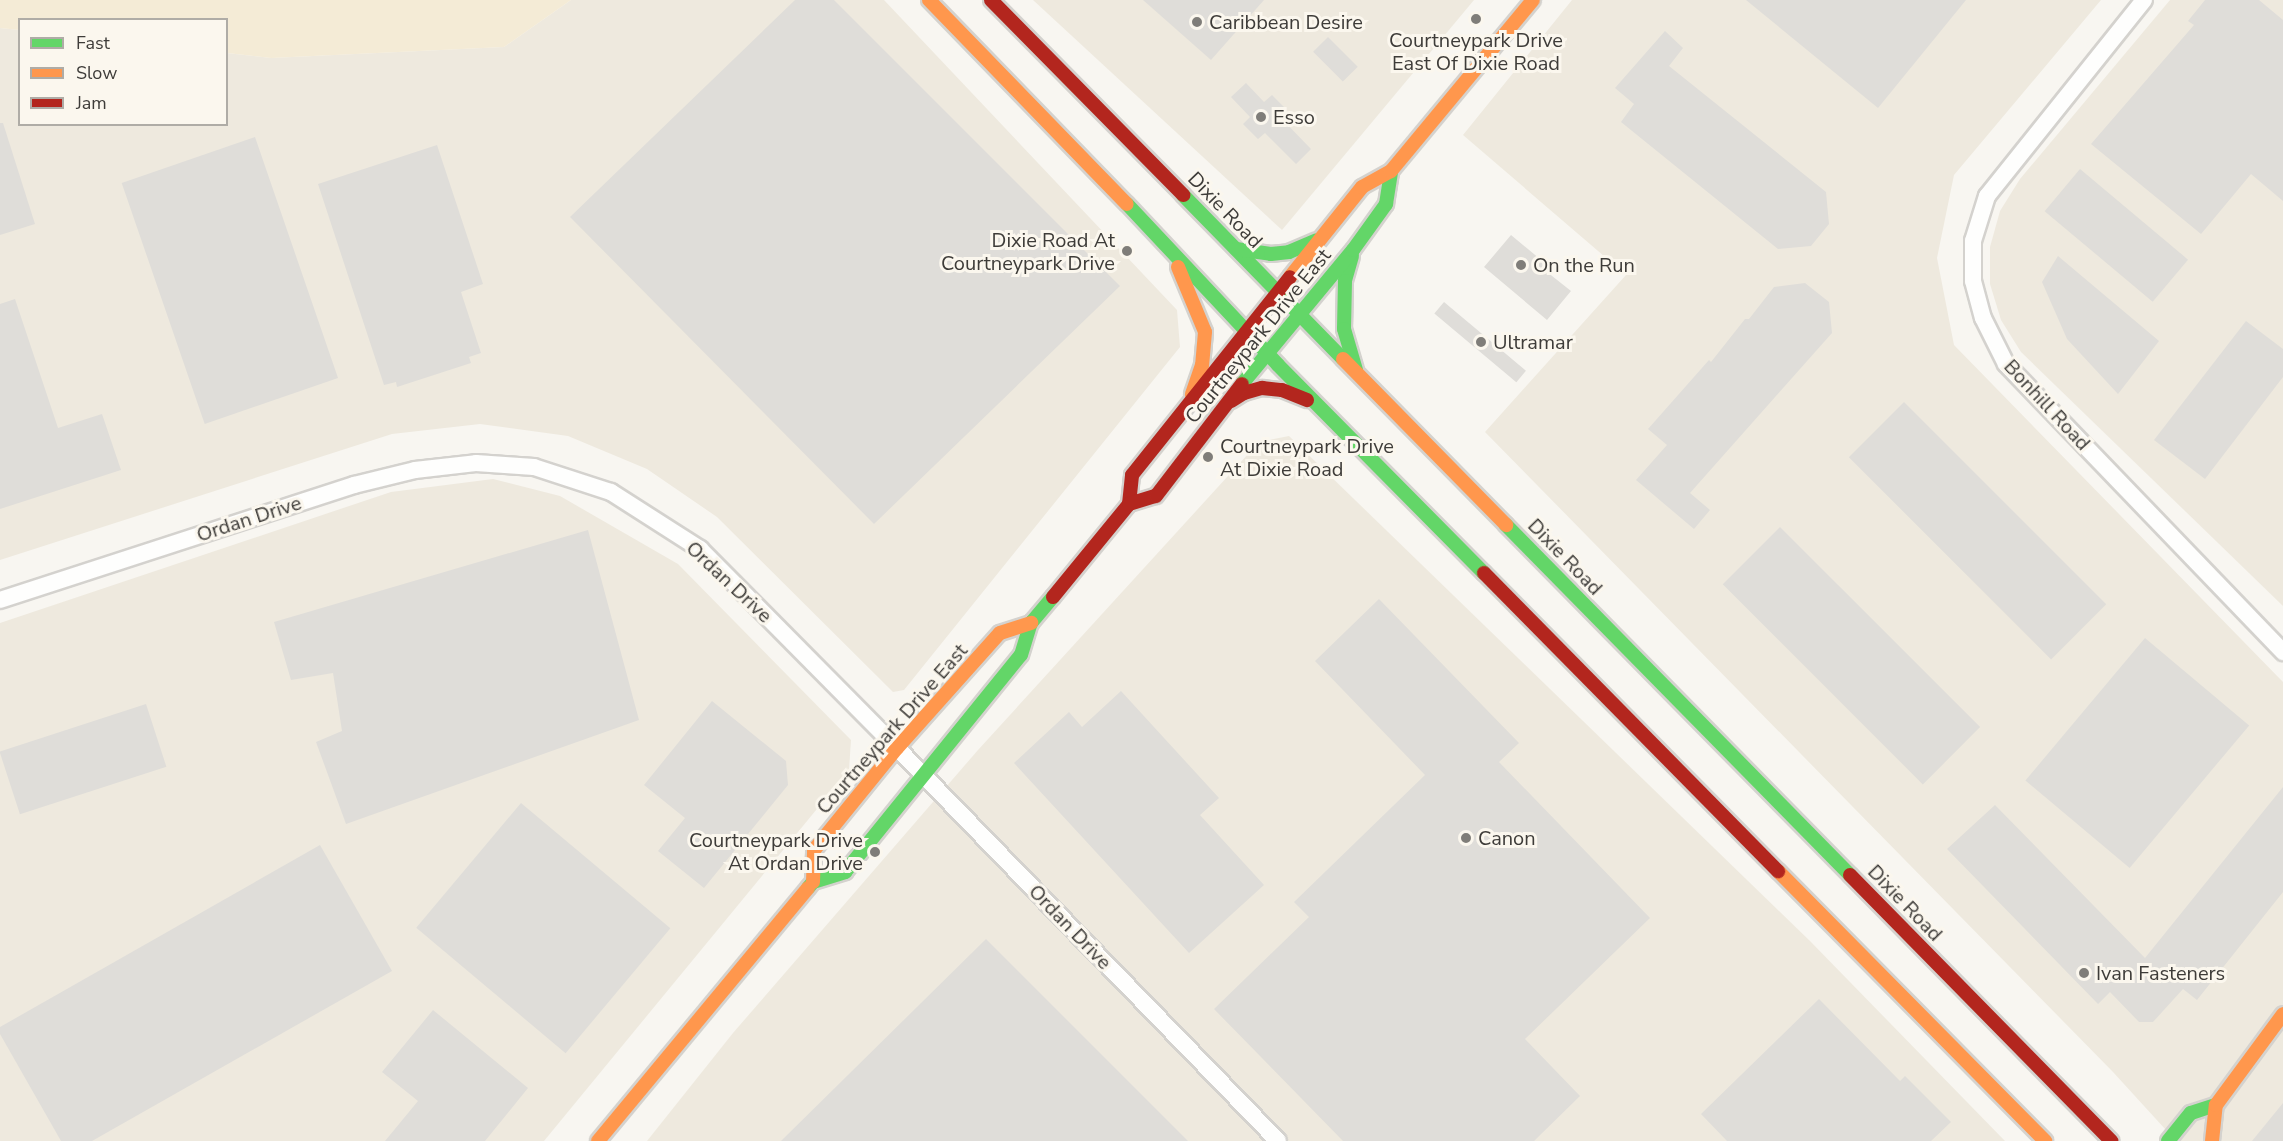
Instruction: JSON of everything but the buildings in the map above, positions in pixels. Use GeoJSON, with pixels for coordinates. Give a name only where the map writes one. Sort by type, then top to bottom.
{"type":"FeatureCollection","features":[{"type":"Feature","properties":{"kind":"main road"},"geometry":{"type":"LineString","coordinates":[[929,0],[1168,246],[1267,354],[2045,1141]]}},
{"type":"Feature","properties":{"kind":"main road","name":"Dixie Road"},"geometry":{"type":"LineString","coordinates":[[991,0],[2111,1141]]}},
{"type":"Feature","properties":{"kind":"main road","name":"Courtneypark Drive East"},"geometry":{"type":"LineString","coordinates":[[1391,171],[1386,204],[1353,250],[1227,403],[1156,496],[1129,504],[1132,475],[1248,333],[1362,187],[1391,171],[1533,0]]}},
{"type":"Feature","properties":{"kind":"main road"},"geometry":{"type":"LineString","coordinates":[[1236,249],[1271,254],[1289,252],[1323,236]]}},
{"type":"Feature","properties":{"kind":"main road"},"geometry":{"type":"LineString","coordinates":[[1168,246],[1205,332],[1202,365],[1188,407]]}},
{"type":"Feature","properties":{"kind":"main road"},"geometry":{"type":"LineString","coordinates":[[1353,250],[1345,282],[1344,329],[1356,372]]}},
{"type":"Feature","properties":{"kind":"main road"},"geometry":{"type":"LineString","coordinates":[[1227,403],[1244,393],[1263,388],[1282,390],[1317,404]]}},
{"type":"Feature","properties":{"kind":"main road"},"geometry":{"type":"LineString","coordinates":[[598,1141],[813,882],[845,872],[1021,655],[1030,623],[1129,504]]}},
{"type":"Feature","properties":{"kind":"main road","name":"Courtneypark Drive East"},"geometry":{"type":"LineString","coordinates":[[813,882],[814,850],[897,748],[1000,633],[1030,623]]}},
{"type":"Feature","properties":{"kind":"main road"},"geometry":{"type":"LineString","coordinates":[[2212,1138],[2216,1106],[2283,1014]]}},
{"type":"Feature","properties":{"kind":"main road"},"geometry":{"type":"LineString","coordinates":[[2168,1141],[2191,1113],[2216,1106]]}},
{"type":"Feature","properties":{"kind":"street","name":"Bonhill Road"},"geometry":{"type":"LineString","coordinates":[[2144,0],[1987,196],[1973,241],[1973,281],[1983,318],[2006,364],[2283,652]]}},
{"type":"Feature","properties":{"kind":"street","name":"Ordan Drive"},"geometry":{"type":"LineString","coordinates":[[0,600],[354,485],[415,470],[467,464],[534,467],[611,492],[699,549],[924,775],[1278,1141]]}},
{"type":"Feature","properties":{"kind":"shaded area"},"geometry":{"type":"Polygon","coordinates":[[[0,0],[571,0],[504,47],[271,58],[228,53],[228,18],[18,18],[18,30],[0,28],[0,0]]]}},
{"type":"Feature","properties":{"kind":"shaded area"},"geometry":{"type":"Polygon","coordinates":[[[571,0],[884,0],[1177,310],[1180,347],[904,690],[893,692],[717,517],[647,469],[568,436],[480,424],[392,434],[0,560],[0,28],[18,30],[18,126],[228,126],[228,53],[271,58],[504,47],[571,0]]]}},
{"type":"Feature","properties":{"kind":"shaded area"},"geometry":{"type":"Polygon","coordinates":[[[1033,0],[1474,0],[1282,230],[1033,0]]]}},
{"type":"Feature","properties":{"kind":"shaded area"},"geometry":{"type":"Polygon","coordinates":[[[1572,0],[2101,0],[1954,175],[1937,258],[1954,345],[2283,682],[2283,1141],[2176,1141],[2113,1072],[1485,432],[1626,275],[1463,135],[1572,0]]]}},
{"type":"Feature","properties":{"kind":"shaded area"},"geometry":{"type":"Polygon","coordinates":[[[2170,0],[2283,0],[2283,606],[2021,352],[2001,320],[1990,284],[1990,247],[2000,211],[2020,179],[2170,0]]]}},
{"type":"Feature","properties":{"kind":"shaded area"},"geometry":{"type":"Polygon","coordinates":[[[1289,436],[1810,941],[2005,1141],[647,1141],[733,1033],[978,750],[1259,442],[1289,436]]]}},
{"type":"Feature","properties":{"kind":"shaded area"},"geometry":{"type":"Polygon","coordinates":[[[493,479],[560,496],[678,564],[851,740],[849,770],[544,1141],[0,1141],[0,623],[391,492],[493,479]]]}},
{"type":"Feature","properties":{"kind":"traffic: fast"},"geometry":{"type":"LineString","coordinates":[[1242,384],[1353,250],[1386,204],[1391,171]]}},
{"type":"Feature","properties":{"kind":"traffic: fast"},"geometry":{"type":"LineString","coordinates":[[1183,195],[1343,359]]}},
{"type":"Feature","properties":{"kind":"traffic: fast"},"geometry":{"type":"LineString","coordinates":[[1127,204],[1278,365],[1484,573]]}},
{"type":"Feature","properties":{"kind":"traffic: fast"},"geometry":{"type":"LineString","coordinates":[[1236,249],[1271,254],[1289,252],[1317,240]]}},
{"type":"Feature","properties":{"kind":"traffic: fast"},"geometry":{"type":"LineString","coordinates":[[1352,256],[1345,281],[1344,329],[1356,370]]}},
{"type":"Feature","properties":{"kind":"traffic: fast"},"geometry":{"type":"LineString","coordinates":[[1506,525],[1850,875]]}},
{"type":"Feature","properties":{"kind":"traffic: fast"},"geometry":{"type":"LineString","coordinates":[[808,888],[813,882],[845,872],[1021,655],[1031,623],[1053,597]]}},
{"type":"Feature","properties":{"kind":"traffic: fast"},"geometry":{"type":"LineString","coordinates":[[2168,1141],[2191,1113],[2216,1105]]}},
{"type":"Feature","properties":{"kind":"traffic: slow"},"geometry":{"type":"LineString","coordinates":[[929,0],[1127,204]]}},
{"type":"Feature","properties":{"kind":"traffic: slow"},"geometry":{"type":"LineString","coordinates":[[1290,277],[1362,187],[1391,171],[1533,0]]}},
{"type":"Feature","properties":{"kind":"traffic: slow"},"geometry":{"type":"LineString","coordinates":[[1178,267],[1205,332],[1202,365],[1192,394]]}},
{"type":"Feature","properties":{"kind":"traffic: slow"},"geometry":{"type":"LineString","coordinates":[[1343,359],[1506,525]]}},
{"type":"Feature","properties":{"kind":"traffic: slow"},"geometry":{"type":"LineString","coordinates":[[813,882],[814,850],[897,748],[1000,633],[1031,623]]}},
{"type":"Feature","properties":{"kind":"traffic: slow"},"geometry":{"type":"LineString","coordinates":[[1778,871],[2045,1141]]}},
{"type":"Feature","properties":{"kind":"traffic: slow"},"geometry":{"type":"LineString","coordinates":[[598,1141],[808,888]]}},
{"type":"Feature","properties":{"kind":"traffic: slow"},"geometry":{"type":"LineString","coordinates":[[2212,1141],[2216,1105],[2283,1014]]}},
{"type":"Feature","properties":{"kind":"traffic: jam"},"geometry":{"type":"LineString","coordinates":[[991,0],[1183,195]]}},
{"type":"Feature","properties":{"kind":"traffic: jam"},"geometry":{"type":"LineString","coordinates":[[1129,504],[1132,475],[1290,277]]}},
{"type":"Feature","properties":{"kind":"traffic: jam"},"geometry":{"type":"LineString","coordinates":[[1053,597],[1129,504],[1156,496],[1242,384]]}},
{"type":"Feature","properties":{"kind":"traffic: jam"},"geometry":{"type":"LineString","coordinates":[[1231,401],[1244,393],[1262,388],[1282,390],[1307,400]]}},
{"type":"Feature","properties":{"kind":"traffic: jam"},"geometry":{"type":"LineString","coordinates":[[1484,573],[1778,871]]}},
{"type":"Feature","properties":{"kind":"traffic: jam"},"geometry":{"type":"LineString","coordinates":[[1850,875],[2111,1141]]}},
{"type":"Feature","properties":{"kind":"place","name":"Courtneypark Drive East Of Dixie Road"},"geometry":{"type":"Point","coordinates":[1476,19]}},
{"type":"Feature","properties":{"kind":"place","name":"Caribbean Desire"},"geometry":{"type":"Point","coordinates":[1197,22]}},
{"type":"Feature","properties":{"kind":"place","name":"Esso"},"geometry":{"type":"Point","coordinates":[1261,117]}},
{"type":"Feature","properties":{"kind":"place","name":"Dixie Road At Courtneypark Drive"},"geometry":{"type":"Point","coordinates":[1127,251]}},
{"type":"Feature","properties":{"kind":"place","name":"On the Run"},"geometry":{"type":"Point","coordinates":[1521,265]}},
{"type":"Feature","properties":{"kind":"place","name":"Ultramar"},"geometry":{"type":"Point","coordinates":[1481,342]}},
{"type":"Feature","properties":{"kind":"place","name":"Courtneypark Drive At Dixie Road"},"geometry":{"type":"Point","coordinates":[1208,457]}},
{"type":"Feature","properties":{"kind":"place","name":"Canon"},"geometry":{"type":"Point","coordinates":[1466,838]}},
{"type":"Feature","properties":{"kind":"place","name":"Courtneypark Drive At Ordan Drive"},"geometry":{"type":"Point","coordinates":[875,852]}},
{"type":"Feature","properties":{"kind":"place","name":"Ivan Fasteners"},"geometry":{"type":"Point","coordinates":[2084,973]}}]}
